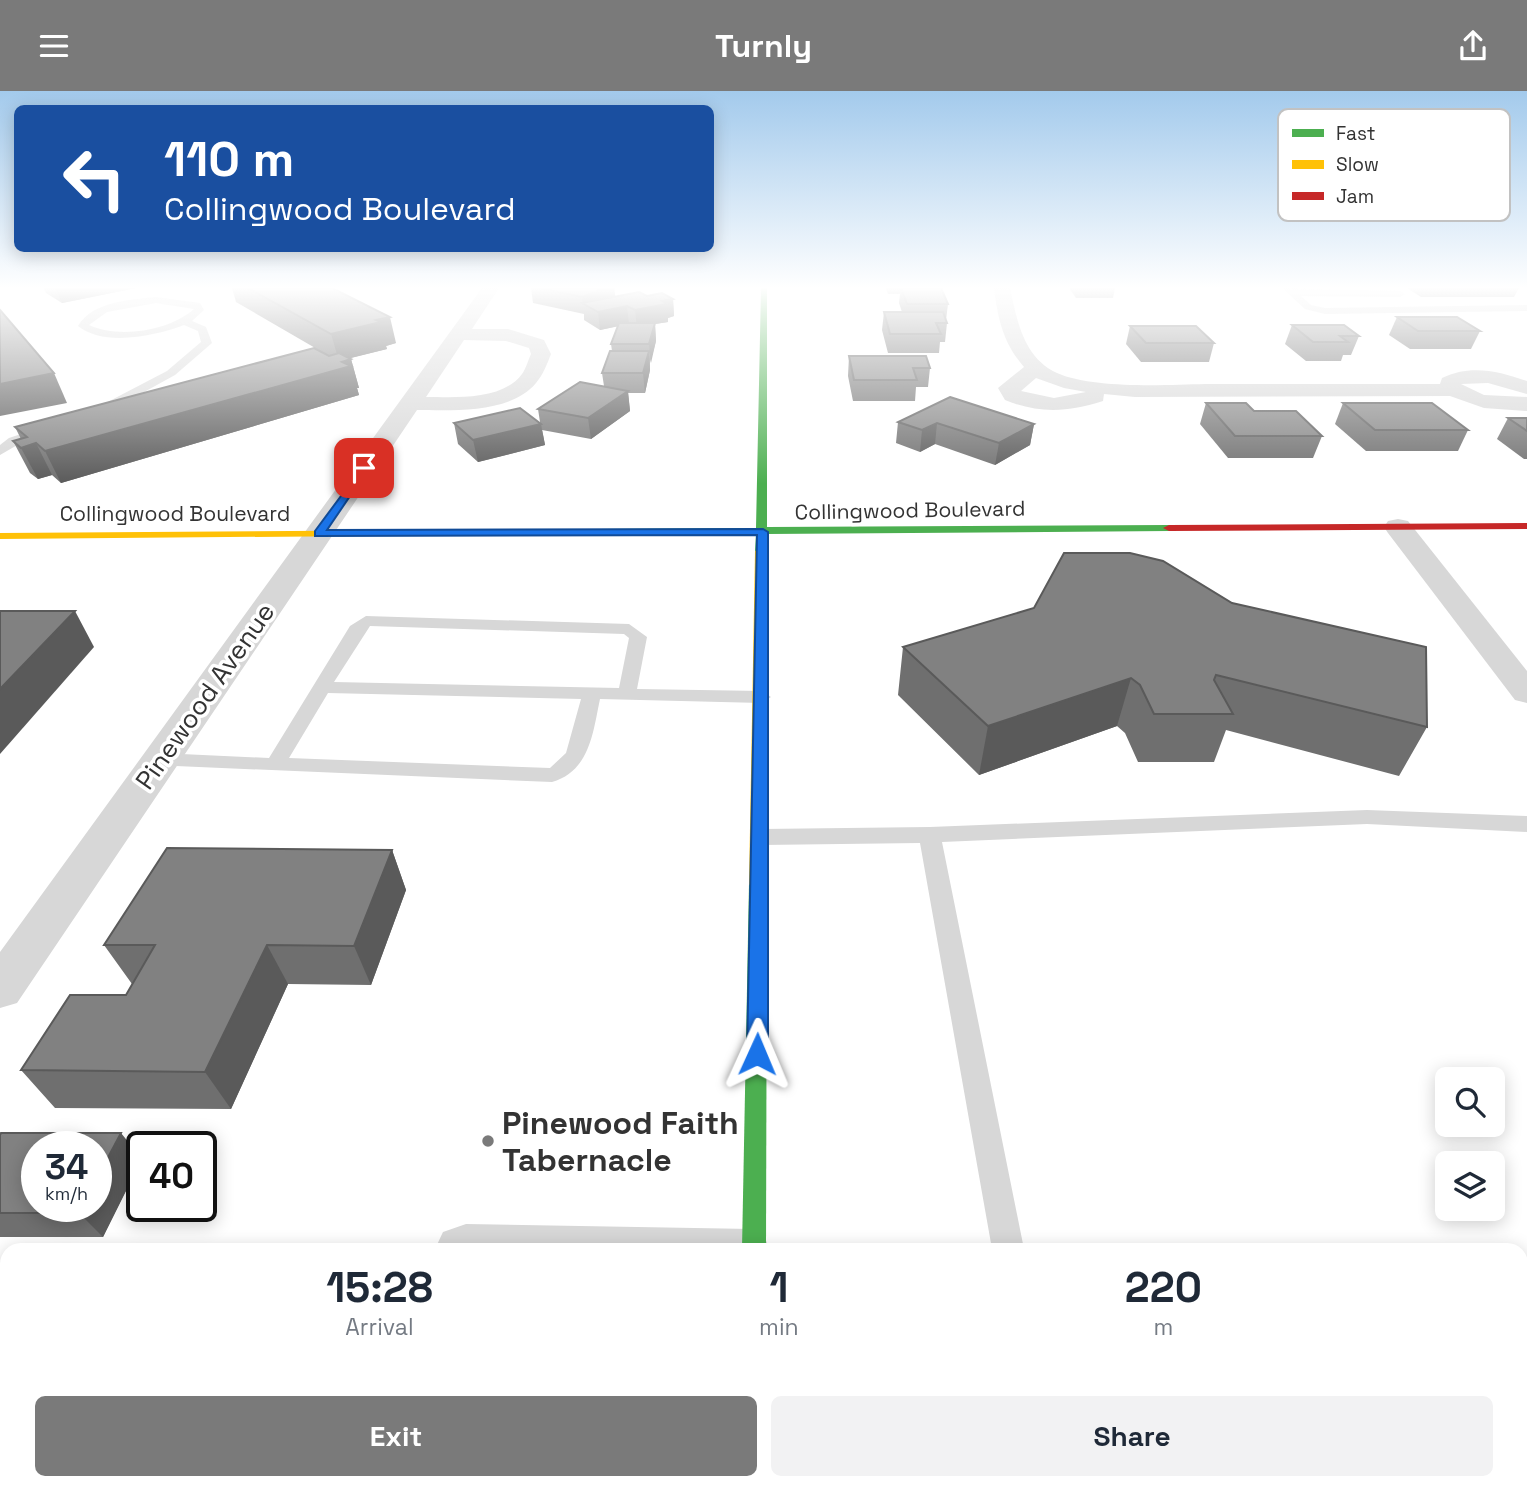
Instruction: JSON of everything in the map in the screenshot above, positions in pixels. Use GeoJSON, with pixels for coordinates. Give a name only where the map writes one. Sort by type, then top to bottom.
{"type":"FeatureCollection","features":[{"type":"Feature","properties":{"kind":"street","name":"Pinewood Avenue"},"geometry":{"type":"LineString","coordinates":[[0,989],[445,353]]}},
{"type":"Feature","properties":{"kind":"street"},"geometry":{"type":"LineString","coordinates":[[410,403],[459,403],[503,395],[529,379],[541,353]]}},
{"type":"Feature","properties":{"kind":"street"},"geometry":{"type":"LineString","coordinates":[[754,1243],[761,837],[764,353]]}},
{"type":"Feature","properties":{"kind":"street"},"geometry":{"type":"LineString","coordinates":[[1023,353],[1049,377],[1102,390],[1452,390],[1487,402],[1527,404]]}},
{"type":"Feature","properties":{"kind":"street"},"geometry":{"type":"LineString","coordinates":[[1036,368],[1009,388],[1013,395],[1036,403],[1069,405],[1102,390]]}},
{"type":"Feature","properties":{"kind":"street"},"geometry":{"type":"LineString","coordinates":[[1452,390],[1449,382],[1464,376],[1499,379],[1527,388]]}},
{"type":"Feature","properties":{"kind":"street","name":"Collingwood Boulevard"},"geometry":{"type":"LineString","coordinates":[[0,536],[1527,526]]}},
{"type":"Feature","properties":{"kind":"street"},"geometry":{"type":"LineString","coordinates":[[1398,527],[1527,693]]}},
{"type":"Feature","properties":{"kind":"lane"},"geometry":{"type":"LineString","coordinates":[[87,415],[111,406],[171,373],[195,353]]}},
{"type":"Feature","properties":{"kind":"lane"},"geometry":{"type":"LineString","coordinates":[[3,446],[63,424]]}},
{"type":"Feature","properties":{"kind":"lane"},"geometry":{"type":"LineString","coordinates":[[275,764],[359,626],[376,619],[629,629],[638,637],[627,694]]}},
{"type":"Feature","properties":{"kind":"lane"},"geometry":{"type":"LineString","coordinates":[[323,687],[762,697]]}},
{"type":"Feature","properties":{"kind":"lane"},"geometry":{"type":"LineString","coordinates":[[160,760],[552,775],[565,772],[573,763],[592,693]]}},
{"type":"Feature","properties":{"kind":"lane"},"geometry":{"type":"LineString","coordinates":[[761,837],[930,835],[1367,817],[1527,824]]}},
{"type":"Feature","properties":{"kind":"lane"},"geometry":{"type":"LineString","coordinates":[[930,835],[1007,1243]]}},
{"type":"Feature","properties":{"kind":"lane"},"geometry":{"type":"LineString","coordinates":[[454,1243],[466,1240],[589,1243]]}},
{"type":"Feature","properties":{"kind":"building"},"geometry":{"type":"Polygon","coordinates":[[[0,353],[37,353],[54,373],[0,384],[0,353]]]}},
{"type":"Feature","properties":{"kind":"building"},"geometry":{"type":"Polygon","coordinates":[[[294,353],[324,353],[329,356],[339,353],[351,359],[342,362],[351,366],[45,451],[36,443],[21,448],[13,441],[27,437],[15,427],[294,353]]]}},
{"type":"Feature","properties":{"kind":"building"},"geometry":{"type":"Polygon","coordinates":[[[609,353],[648,353],[643,373],[602,373],[609,353]]]}},
{"type":"Feature","properties":{"kind":"building"},"geometry":{"type":"Polygon","coordinates":[[[849,356],[926,356],[930,368],[913,368],[917,380],[854,380],[849,356]]]}},
{"type":"Feature","properties":{"kind":"building"},"geometry":{"type":"Polygon","coordinates":[[[580,382],[628,391],[588,418],[538,409],[580,382]]]}},
{"type":"Feature","properties":{"kind":"building"},"geometry":{"type":"Polygon","coordinates":[[[950,397],[1034,424],[999,443],[937,423],[922,430],[898,422],[950,397]]]}},
{"type":"Feature","properties":{"kind":"building"},"geometry":{"type":"Polygon","coordinates":[[[1206,403],[1246,403],[1254,411],[1296,411],[1322,436],[1235,436],[1206,403]]]}},
{"type":"Feature","properties":{"kind":"building"},"geometry":{"type":"Polygon","coordinates":[[[1343,403],[1432,403],[1468,430],[1375,430],[1343,403]]]}},
{"type":"Feature","properties":{"kind":"building"},"geometry":{"type":"Polygon","coordinates":[[[520,408],[541,424],[473,440],[454,423],[520,408]]]}},
{"type":"Feature","properties":{"kind":"building"},"geometry":{"type":"Polygon","coordinates":[[[1508,418],[1527,418],[1527,431],[1508,418]]]}},
{"type":"Feature","properties":{"kind":"building"},"geometry":{"type":"Polygon","coordinates":[[[1064,553],[1130,553],[1163,561],[1232,603],[1426,647],[1427,727],[1216,675],[1214,680],[1233,714],[1154,714],[1140,685],[1131,678],[988,726],[903,647],[1034,608],[1064,553]]]}},
{"type":"Feature","properties":{"kind":"building"},"geometry":{"type":"Polygon","coordinates":[[[0,611],[75,611],[0,689],[0,611]]]}},
{"type":"Feature","properties":{"kind":"building"},"geometry":{"type":"Polygon","coordinates":[[[167,848],[392,850],[354,946],[267,945],[205,1072],[21,1070],[70,995],[126,995],[155,945],[104,945],[167,848]]]}},
{"type":"Feature","properties":{"kind":"building"},"geometry":{"type":"Polygon","coordinates":[[[21,1133],[21,1213],[0,1213],[0,1135],[21,1133]]]}},
{"type":"Feature","properties":{"kind":"building"},"geometry":{"type":"Polygon","coordinates":[[[112,1133],[121,1133],[112,1150],[112,1133]]]}},
{"type":"Feature","properties":{"kind":"traffic: fast"},"geometry":{"type":"LineString","coordinates":[[761,551],[763,353]]}},
{"type":"Feature","properties":{"kind":"traffic: fast"},"geometry":{"type":"LineString","coordinates":[[597,532],[1169,528]]}},
{"type":"Feature","properties":{"kind":"traffic: fast"},"geometry":{"type":"LineString","coordinates":[[754,1243],[758,884]]}},
{"type":"Feature","properties":{"kind":"traffic: slow"},"geometry":{"type":"LineString","coordinates":[[0,536],[597,532]]}},
{"type":"Feature","properties":{"kind":"traffic: slow"},"geometry":{"type":"LineString","coordinates":[[758,884],[761,551]]}},
{"type":"Feature","properties":{"kind":"traffic: jam"},"geometry":{"type":"LineString","coordinates":[[1169,528],[1527,526]]}},
{"type":"Feature","properties":{"kind":"place","name":"Pinewood Faith Tabernacle"},"geometry":{"type":"Point","coordinates":[488,1141]}},
{"type":"Feature","properties":{"kind":"route"},"geometry":{"type":"LineString","coordinates":[[364,468],[319,533],[763,532],[757,1054]]}}]}
